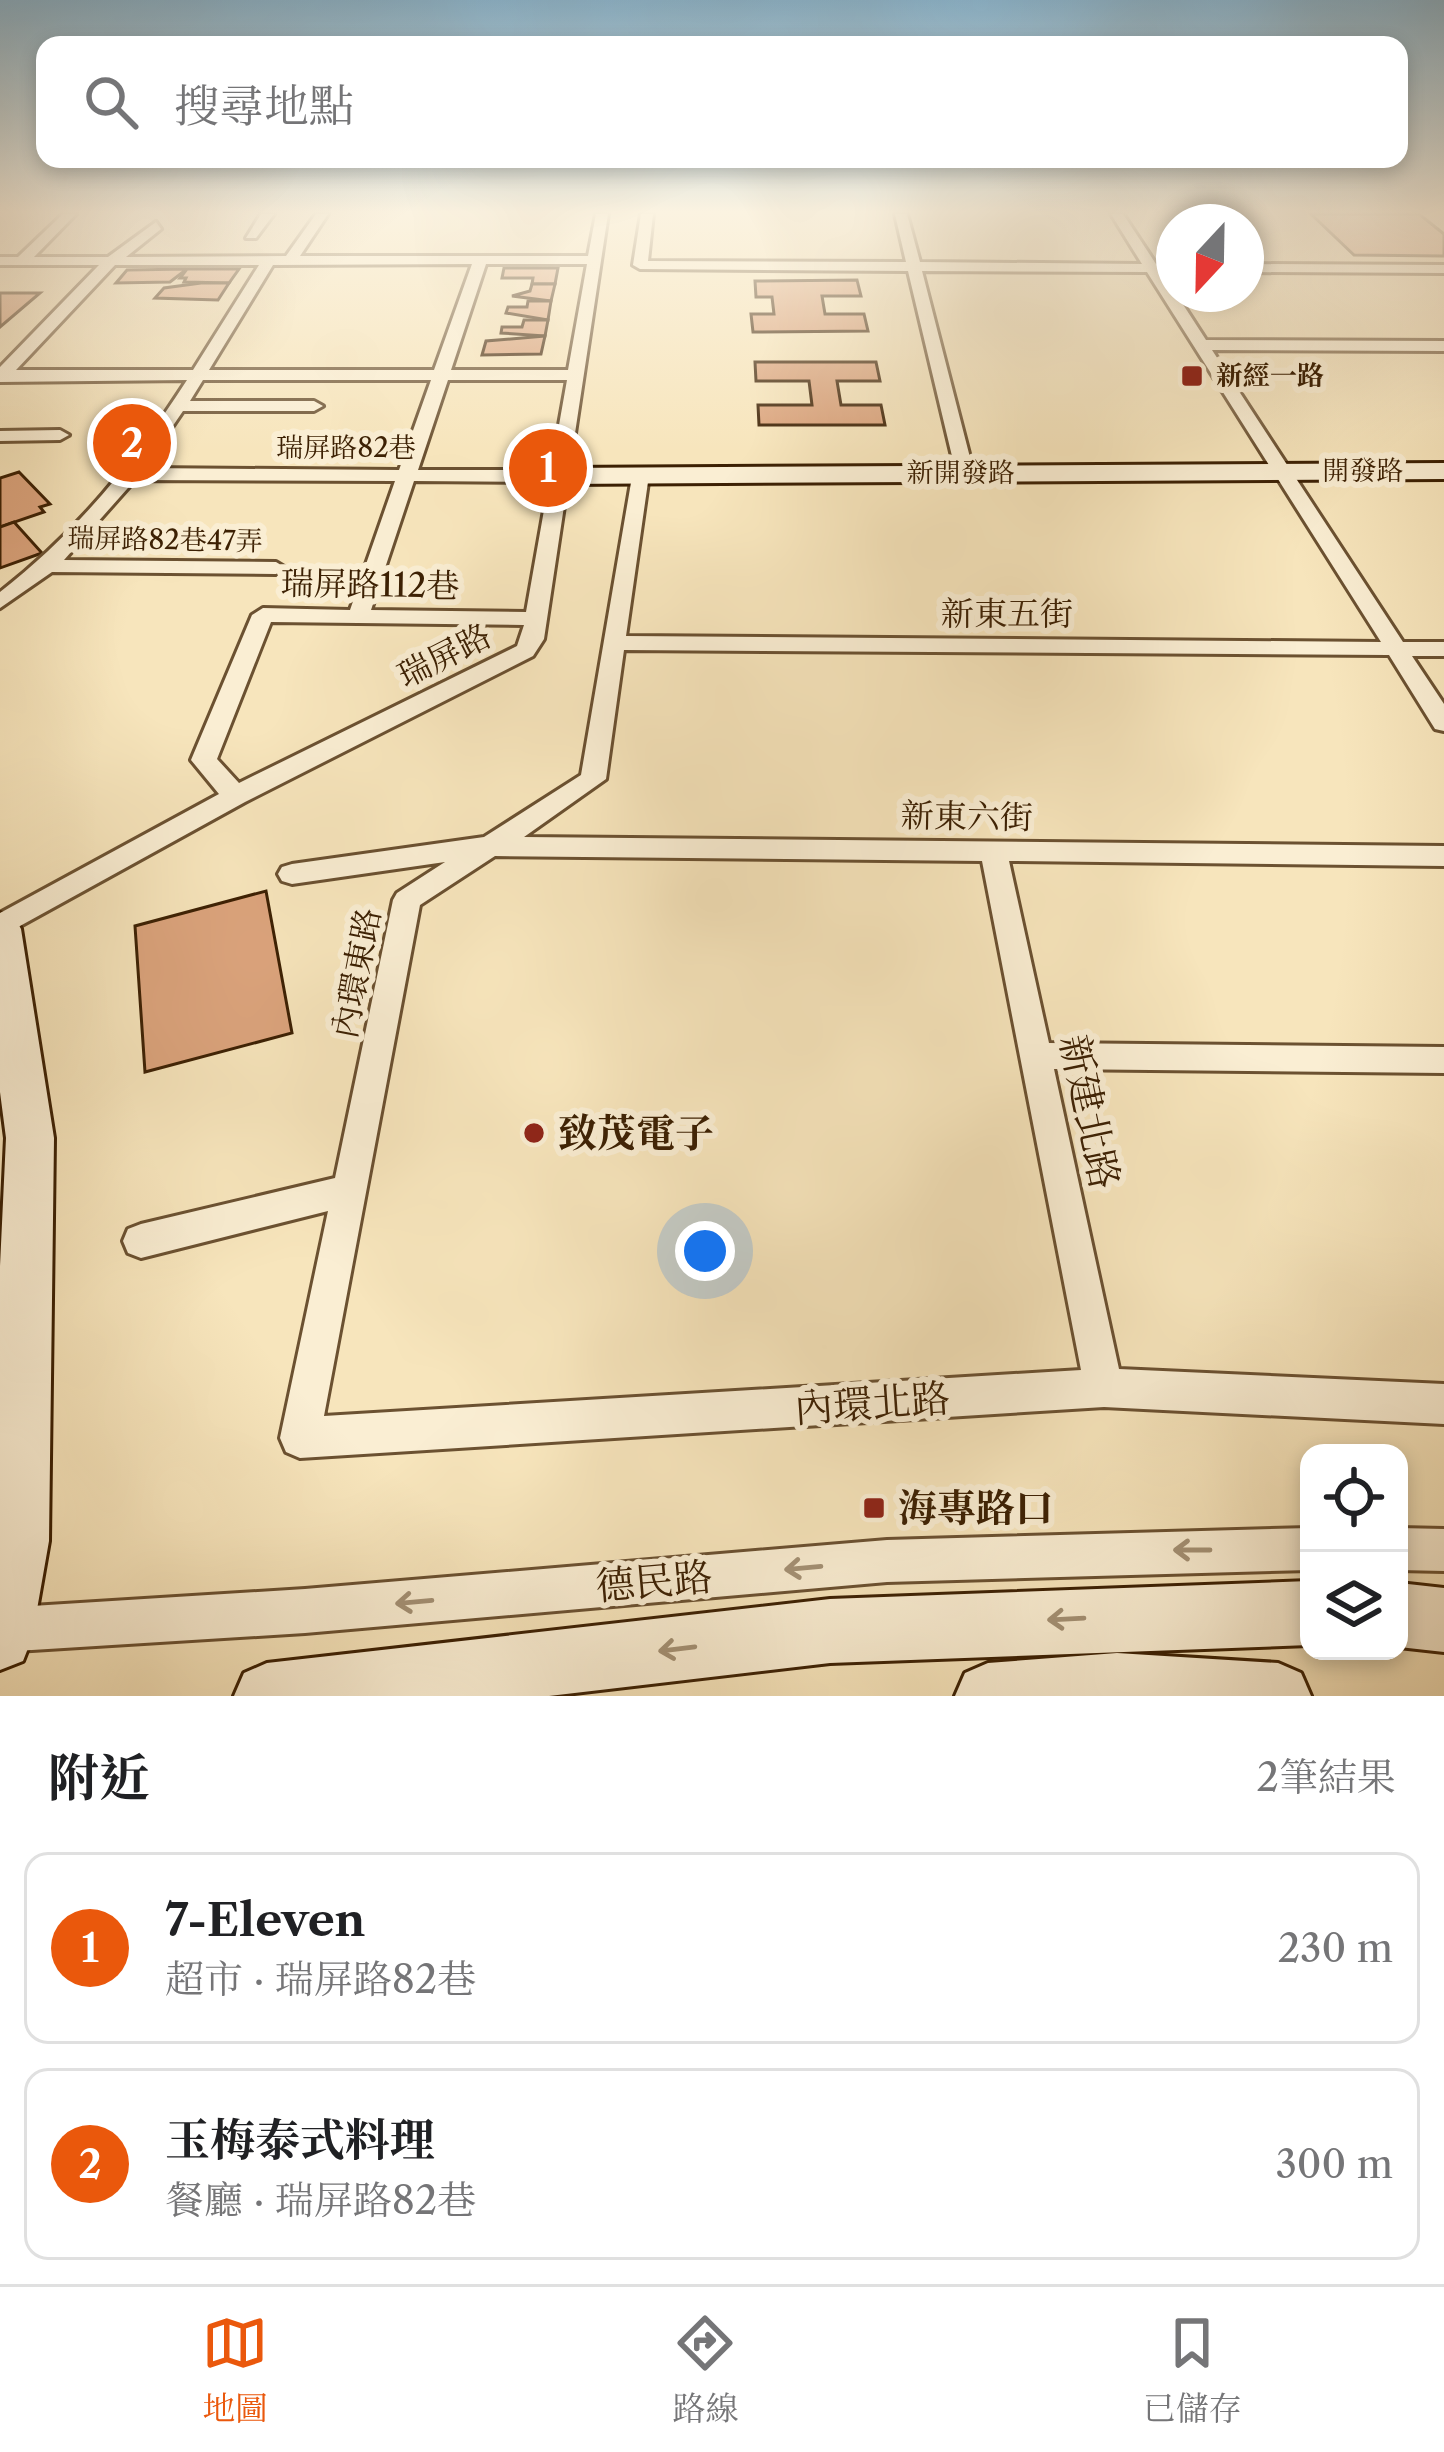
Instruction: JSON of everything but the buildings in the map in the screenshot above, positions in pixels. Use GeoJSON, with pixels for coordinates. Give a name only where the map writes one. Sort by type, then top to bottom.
{"type":"FeatureCollection","features":[{"type":"Feature","properties":{"kind":"street"},"geometry":{"type":"LineString","coordinates":[[1,376],[80,293]]}},
{"type":"Feature","properties":{"kind":"street"},"geometry":{"type":"LineString","coordinates":[[0,602],[52,566],[132,474],[248,293]]}},
{"type":"Feature","properties":{"kind":"street"},"geometry":{"type":"LineString","coordinates":[[358,616],[468,293]]}},
{"type":"Feature","properties":{"kind":"street","name":"瑞屏路"},"geometry":{"type":"LineString","coordinates":[[0,928],[236,796],[525,651],[536,620],[589,293]]}},
{"type":"Feature","properties":{"kind":"street"},"geometry":{"type":"LineString","coordinates":[[920,293],[965,473]]}},
{"type":"Feature","properties":{"kind":"street"},"geometry":{"type":"LineString","coordinates":[[1168,293],[1444,723]]}},
{"type":"Feature","properties":{"kind":"street"},"geometry":{"type":"LineString","coordinates":[[1202,345],[1444,346]]}},
{"type":"Feature","properties":{"kind":"street"},"geometry":{"type":"LineString","coordinates":[[1,376],[576,375]]}},
{"type":"Feature","properties":{"kind":"street"},"geometry":{"type":"LineString","coordinates":[[178,406],[314,406]]}},
{"type":"Feature","properties":{"kind":"street"},"geometry":{"type":"LineString","coordinates":[[0,436],[60,435]]}},
{"type":"Feature","properties":{"kind":"street","name":"新開發路"},"geometry":{"type":"LineString","coordinates":[[560,476],[1282,471]]}},
{"type":"Feature","properties":{"kind":"street","name":"開發路"},"geometry":{"type":"LineString","coordinates":[[1282,471],[1444,471]]}},
{"type":"Feature","properties":{"kind":"street","name":"瑞屏路82巷"},"geometry":{"type":"LineString","coordinates":[[132,474],[560,476]]}},
{"type":"Feature","properties":{"kind":"street","name":"內環東路"},"geometry":{"type":"LineString","coordinates":[[300,1438],[407,900],[592,779],[640,476]]}},
{"type":"Feature","properties":{"kind":"street","name":"瑞屏路82巷47弄"},"geometry":{"type":"LineString","coordinates":[[52,566],[276,568]]}},
{"type":"Feature","properties":{"kind":"street","name":"瑞屏路112巷"},"geometry":{"type":"LineString","coordinates":[[236,796],[204,760],[263,616],[536,620]]}},
{"type":"Feature","properties":{"kind":"street","name":"新東五街"},"geometry":{"type":"LineString","coordinates":[[617,643],[1444,650]]}},
{"type":"Feature","properties":{"kind":"street","name":"新東六街"},"geometry":{"type":"LineString","coordinates":[[292,874],[488,846],[1444,856]]}},
{"type":"Feature","properties":{"kind":"street","name":"新建北路"},"geometry":{"type":"LineString","coordinates":[[994,853],[1104,1388]]}},
{"type":"Feature","properties":{"kind":"street"},"geometry":{"type":"LineString","coordinates":[[0,928],[31,1138],[18,1540],[0,1633]]}},
{"type":"Feature","properties":{"kind":"street"},"geometry":{"type":"LineString","coordinates":[[1035,1056],[1444,1060]]}},
{"type":"Feature","properties":{"kind":"street"},"geometry":{"type":"LineString","coordinates":[[141,1240],[350,1190]]}},
{"type":"Feature","properties":{"kind":"street","name":"內環北路"},"geometry":{"type":"LineString","coordinates":[[300,1438],[1104,1388],[1444,1404]]}},
{"type":"Feature","properties":{"kind":"street","name":"德民路"},"geometry":{"type":"LineString","coordinates":[[0,1633],[887,1561],[1300,1549]]}},
{"type":"Feature","properties":{"kind":"street"},"geometry":{"type":"LineString","coordinates":[[1408,1549],[1444,1550]]}},
{"type":"Feature","properties":{"kind":"street","name":"德民路"},"geometry":{"type":"LineString","coordinates":[[267,1696],[830,1631],[1300,1613]]}},
{"type":"Feature","properties":{"kind":"street"},"geometry":{"type":"LineString","coordinates":[[1408,1616],[1444,1620]]}},
{"type":"Feature","properties":{"kind":"street"},"geometry":{"type":"LineString","coordinates":[[988,1696],[1117,1686],[1278,1696]]}},
{"type":"Feature","properties":{"kind":"place","name":"新經一路"},"geometry":{"type":"Point","coordinates":[1192,376]}},
{"type":"Feature","properties":{"kind":"place","name":"玉梅泰式料理"},"geometry":{"type":"Point","coordinates":[132,443]}},
{"type":"Feature","properties":{"kind":"place","name":"7-Eleven"},"geometry":{"type":"Point","coordinates":[548,468]}},
{"type":"Feature","properties":{"kind":"place","name":"致茂電子"},"geometry":{"type":"Point","coordinates":[534,1133]}},
{"type":"Feature","properties":{"kind":"place","name":"海專路口"},"geometry":{"type":"Point","coordinates":[874,1508]}}]}
